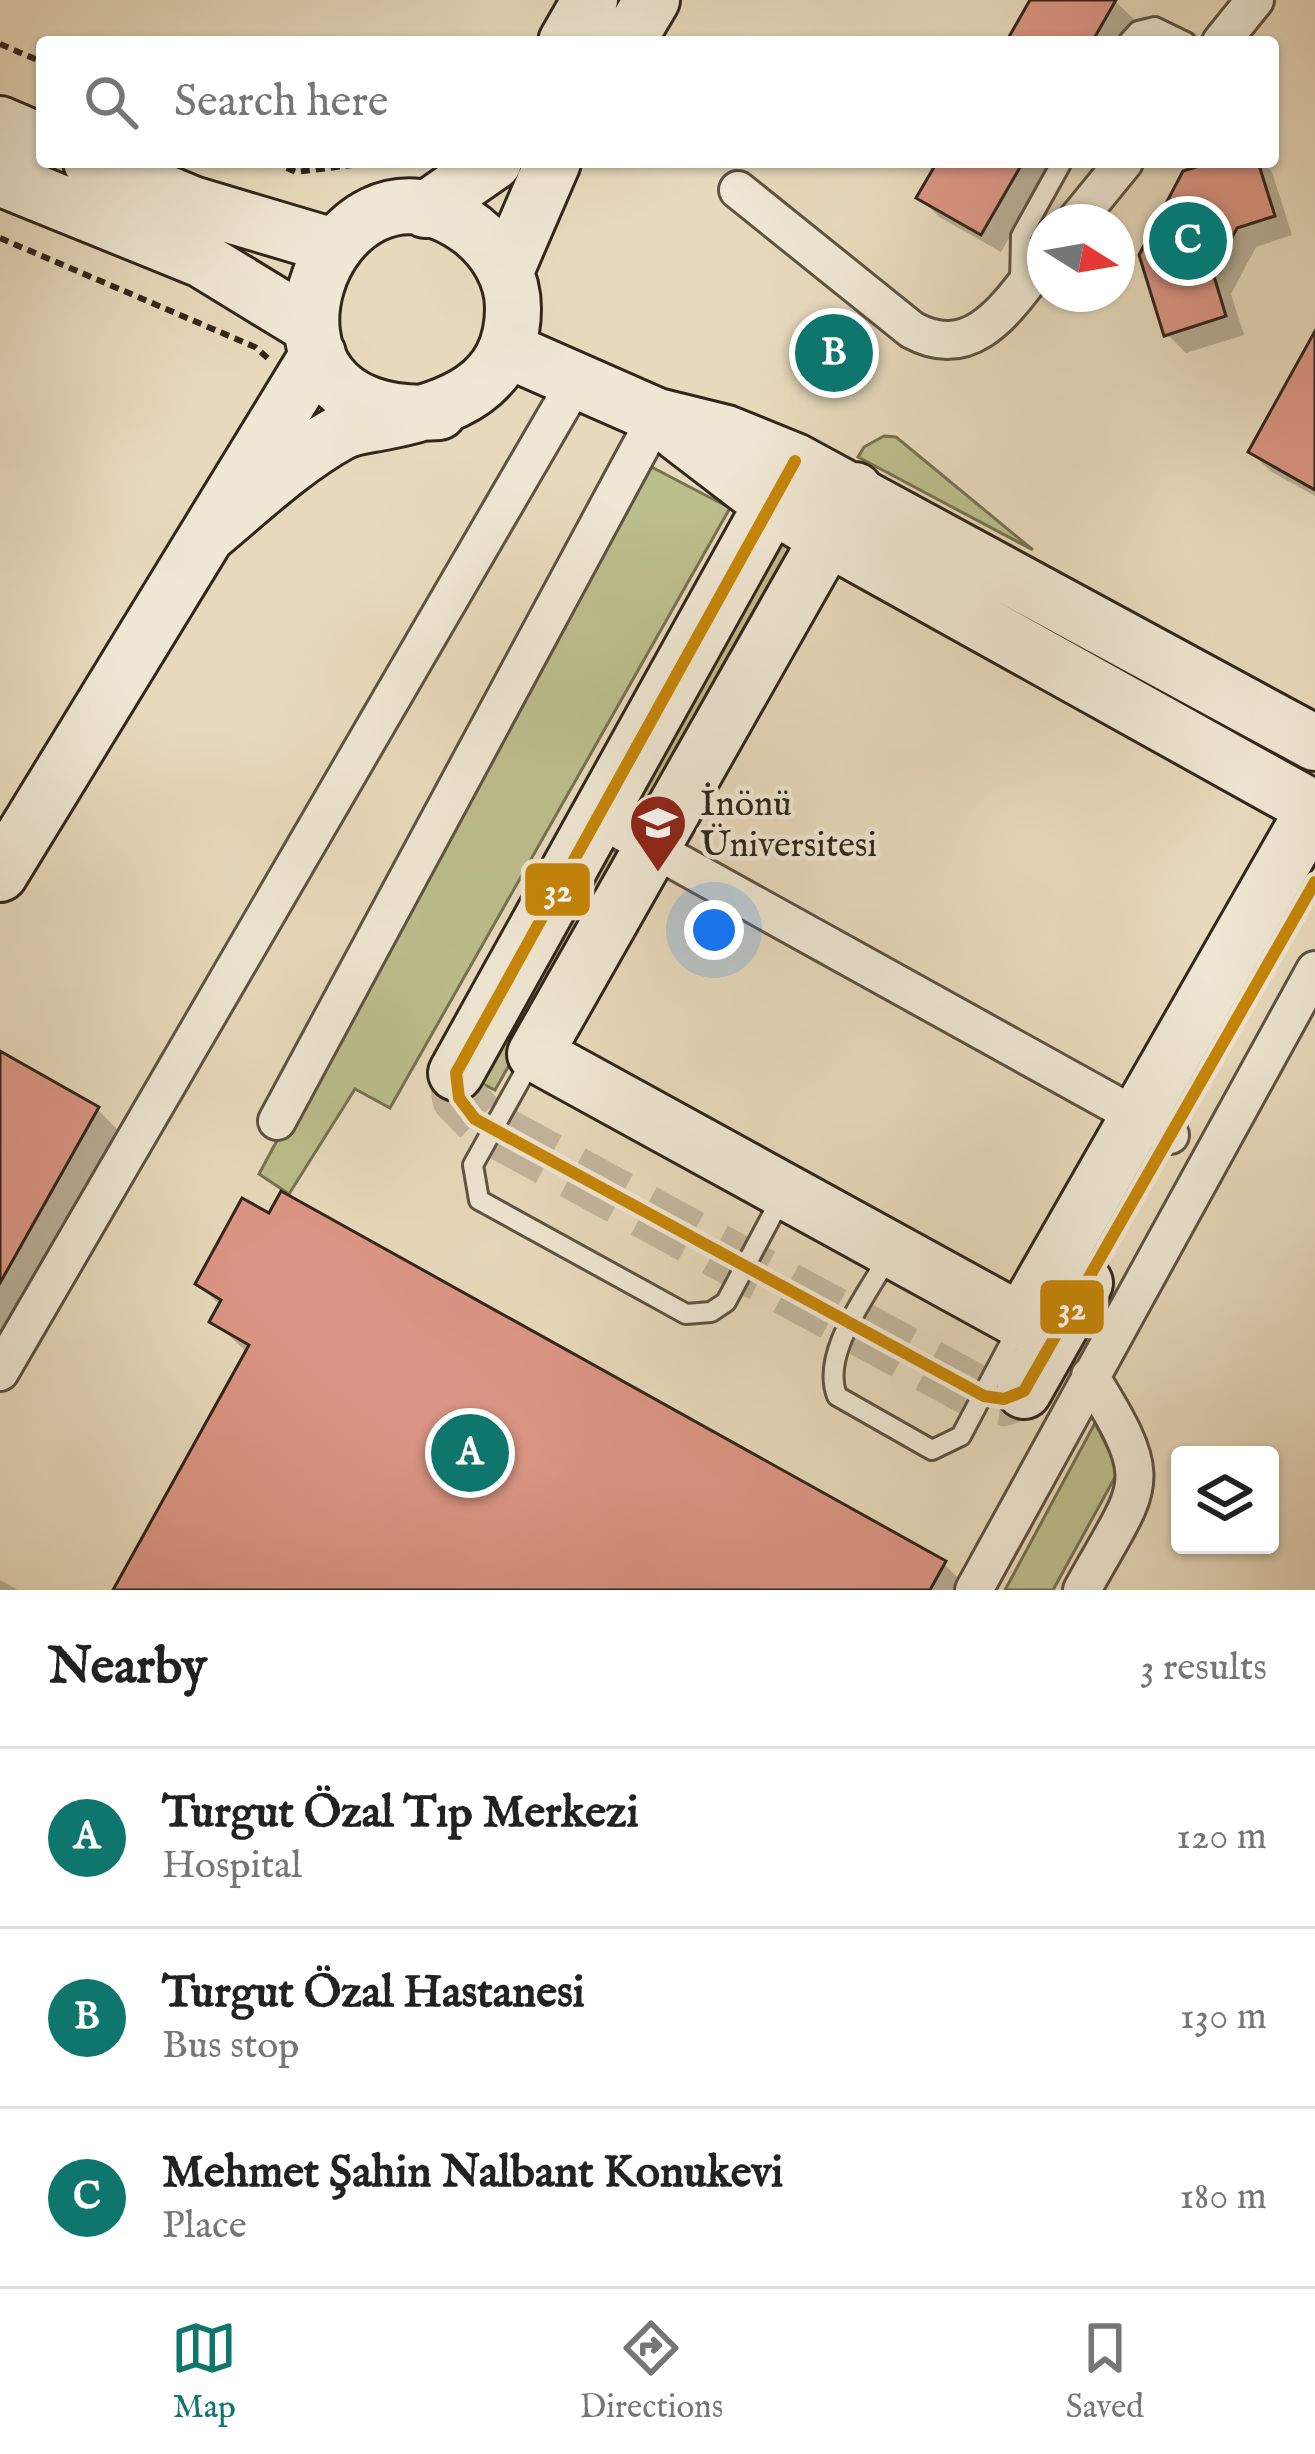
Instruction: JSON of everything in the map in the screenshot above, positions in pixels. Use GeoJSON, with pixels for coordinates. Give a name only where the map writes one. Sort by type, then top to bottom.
{"type":"FeatureCollection","features":[{"type":"Feature","properties":{"kind":"street"},"geometry":{"type":"LineString","coordinates":[[569,36],[590,0]]}},
{"type":"Feature","properties":{"kind":"street"},"geometry":{"type":"LineString","coordinates":[[630,36],[652,0]]}},
{"type":"Feature","properties":{"kind":"street"},"geometry":{"type":"LineString","coordinates":[[1225,36],[1247,3]]}},
{"type":"Feature","properties":{"kind":"street"},"geometry":{"type":"LineString","coordinates":[[0,124],[36,139]]}},
{"type":"Feature","properties":{"kind":"street"},"geometry":{"type":"LineString","coordinates":[[105,168],[192,204],[333,246]]}},
{"type":"Feature","properties":{"kind":"street"},"geometry":{"type":"LineString","coordinates":[[425,210],[485,168]]}},
{"type":"Feature","properties":{"kind":"street"},"geometry":{"type":"LineString","coordinates":[[506,271],[550,168]]}},
{"type":"Feature","properties":{"kind":"street"},"geometry":{"type":"LineString","coordinates":[[1090,204],[1119,168]]}},
{"type":"Feature","properties":{"kind":"street"},"geometry":{"type":"LineString","coordinates":[[0,178],[202,260],[368,405],[403,414],[439,412]]}},
{"type":"Feature","properties":{"kind":"street"},"geometry":{"type":"LineString","coordinates":[[738,190],[925,337],[954,342],[982,333],[1027,282]]}},
{"type":"Feature","properties":{"kind":"street"},"geometry":{"type":"LineString","coordinates":[[0,874],[209,533],[308,354],[314,284],[333,246],[359,224],[391,211],[425,210],[459,220],[486,242],[506,271],[513,296],[507,350],[479,388],[439,412],[344,430],[209,533]]}},
{"type":"Feature","properties":{"kind":"street"},"geometry":{"type":"LineString","coordinates":[[507,350],[657,416],[726,433],[784,483],[824,536],[1315,809],[1024,1391]]}},
{"type":"Feature","properties":{"kind":"street"},"geometry":{"type":"LineString","coordinates":[[0,1372],[575,383]]}},
{"type":"Feature","properties":{"kind":"street"},"geometry":{"type":"LineString","coordinates":[[277,1121],[657,416]]}},
{"type":"Feature","properties":{"kind":"street"},"geometry":{"type":"LineString","coordinates":[[784,483],[855,490],[1315,743]]}},
{"type":"Feature","properties":{"kind":"street"},"geometry":{"type":"LineString","coordinates":[[456,1072],[784,483]]}},
{"type":"Feature","properties":{"kind":"street"},"geometry":{"type":"LineString","coordinates":[[855,490],[824,536],[535,1054],[1021,1322],[1315,883]]}},
{"type":"Feature","properties":{"kind":"street"},"geometry":{"type":"LineString","coordinates":[[598,818],[1153,1126]]}},
{"type":"Feature","properties":{"kind":"street"},"geometry":{"type":"LineString","coordinates":[[974,1590],[1315,970]]}},
{"type":"Feature","properties":{"kind":"street"},"geometry":{"type":"LineString","coordinates":[[1082,1590],[1133,1497],[1137,1470],[1131,1442],[1090,1376]]}},
{"type":"Feature","properties":{"kind":"lane"},"geometry":{"type":"LineString","coordinates":[[1133,36],[1155,27],[1174,36]]}},
{"type":"Feature","properties":{"kind":"lane"},"geometry":{"type":"LineString","coordinates":[[1020,291],[1022,236],[1059,168]]}},
{"type":"Feature","properties":{"kind":"lane"},"geometry":{"type":"LineString","coordinates":[[535,1054],[472,1174],[479,1200],[686,1314],[703,1314],[726,1302],[784,1192]]}},
{"type":"Feature","properties":{"kind":"lane"},"geometry":{"type":"LineString","coordinates":[[891,1250],[833,1360],[832,1382],[837,1396],[932,1450],[961,1436],[1021,1322]]}},
{"type":"Feature","properties":{"kind":"path"},"geometry":{"type":"LineString","coordinates":[[0,44],[36,59]]}},
{"type":"Feature","properties":{"kind":"path"},"geometry":{"type":"LineString","coordinates":[[287,168],[296,172],[328,168]]}},
{"type":"Feature","properties":{"kind":"path"},"geometry":{"type":"LineString","coordinates":[[0,238],[255,347],[308,354]]}},
{"type":"Feature","properties":{"kind":"green space"},"geometry":{"type":"Polygon","coordinates":[[[884,436],[896,437],[1033,550],[858,457],[864,447],[884,436]]]}},
{"type":"Feature","properties":{"kind":"green space"},"geometry":{"type":"Polygon","coordinates":[[[642,462],[730,508],[390,1108],[355,1089],[289,1194],[259,1174],[642,462]]]}},
{"type":"Feature","properties":{"kind":"green space"},"geometry":{"type":"Polygon","coordinates":[[[783,519],[806,532],[651,802],[627,789],[783,519]]]}},
{"type":"Feature","properties":{"kind":"green space"},"geometry":{"type":"Polygon","coordinates":[[[608,847],[627,858],[495,1090],[479,1082],[608,847]]]}},
{"type":"Feature","properties":{"kind":"green space"},"geometry":{"type":"Polygon","coordinates":[[[1095,1423],[1119,1470],[1053,1590],[1005,1590],[1095,1423]]]}},
{"type":"Feature","properties":{"kind":"building"},"geometry":{"type":"Polygon","coordinates":[[[1030,0],[1116,0],[1095,36],[1009,36],[1030,0]]]}},
{"type":"Feature","properties":{"kind":"building"},"geometry":{"type":"Polygon","coordinates":[[[934,168],[1020,168],[981,235],[916,198],[934,168]]]}},
{"type":"Feature","properties":{"kind":"building"},"geometry":{"type":"Polygon","coordinates":[[[1260,168],[1275,216],[1237,228],[1213,273],[1226,316],[1164,336],[1139,255],[1183,171],[1260,168]]]}},
{"type":"Feature","properties":{"kind":"building"},"geometry":{"type":"Polygon","coordinates":[[[1315,331],[1315,490],[1248,452],[1315,331]]]}},
{"type":"Feature","properties":{"kind":"building"},"geometry":{"type":"Polygon","coordinates":[[[0,1051],[99,1107],[0,1283],[0,1051]]]}},
{"type":"Feature","properties":{"kind":"building"},"geometry":{"type":"Polygon","coordinates":[[[281,1191],[946,1561],[930,1590],[113,1590],[249,1345],[209,1322],[221,1300],[195,1284],[242,1198],[269,1213],[281,1191]]]}},
{"type":"Feature","properties":{"kind":"tunnel"},"geometry":{"type":"LineString","coordinates":[[456,1073],[459,1098],[486,1125],[984,1396],[1004,1399],[1024,1391]]}},
{"type":"Feature","properties":{"kind":"transit line","name":"32"},"geometry":{"type":"LineString","coordinates":[[795,461],[456,1073],[459,1098],[475,1119],[984,1396],[1004,1399],[1024,1391],[1315,882]]}},
{"type":"Feature","properties":{"kind":"place","name":"Mehmet Şahin Nalbant Konukevi"},"geometry":{"type":"Point","coordinates":[1188,241]}},
{"type":"Feature","properties":{"kind":"place","name":"Turgut Özal Hastanesi"},"geometry":{"type":"Point","coordinates":[834,353]}},
{"type":"Feature","properties":{"kind":"place","name":"İnönü Üniversitesi"},"geometry":{"type":"Point","coordinates":[658,874]}},
{"type":"Feature","properties":{"kind":"place","name":"Turgut Özal Tıp Merkezi"},"geometry":{"type":"Point","coordinates":[470,1453]}}]}
